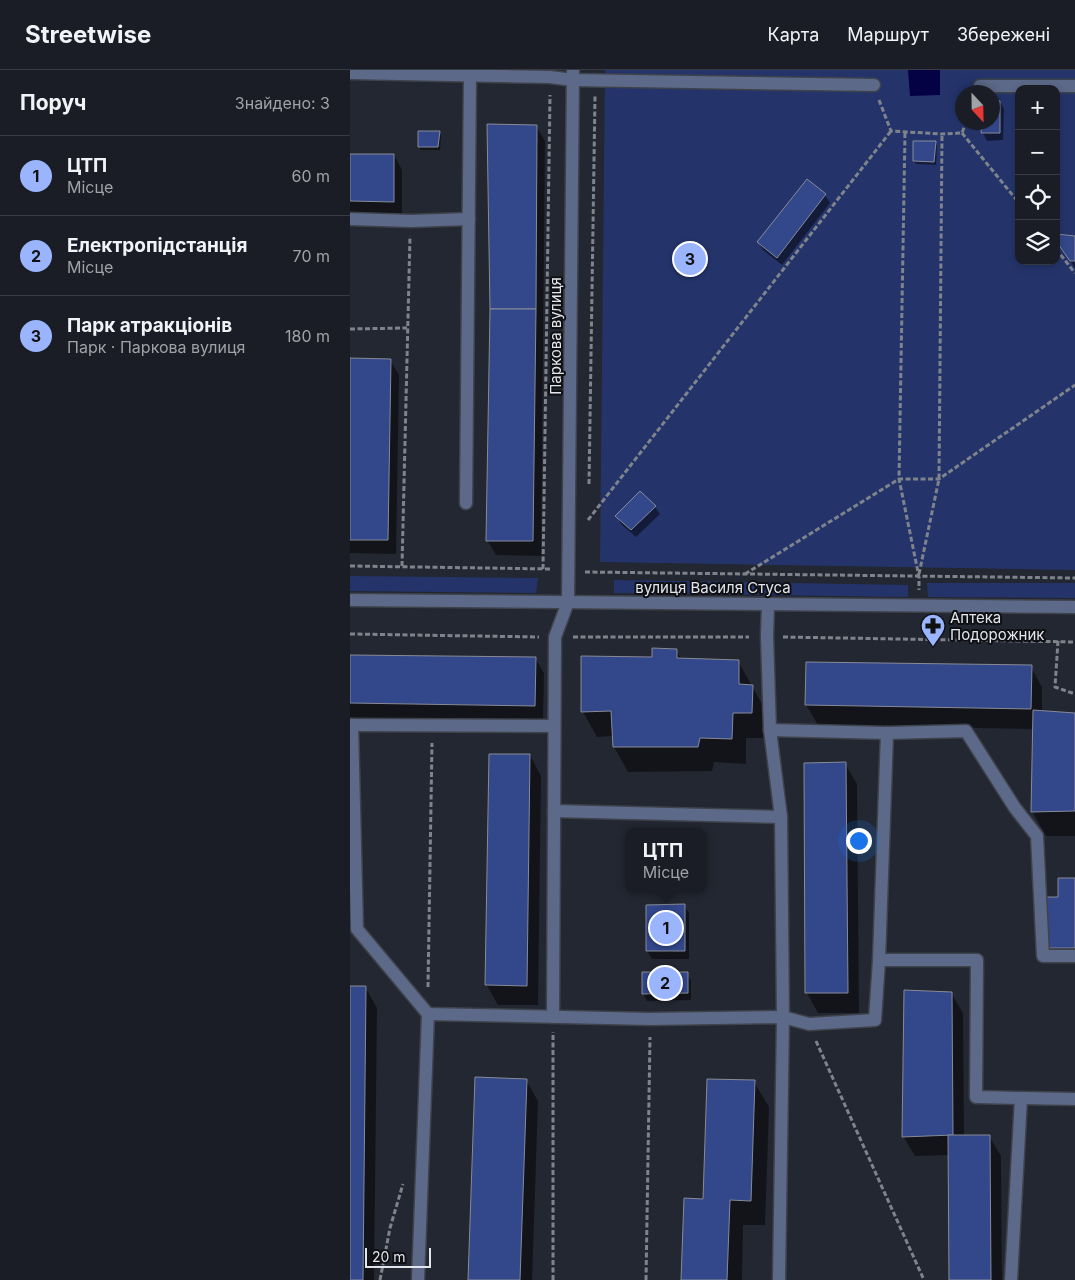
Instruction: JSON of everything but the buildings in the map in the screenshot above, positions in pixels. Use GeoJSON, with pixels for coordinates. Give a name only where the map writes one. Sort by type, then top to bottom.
{"type":"FeatureCollection","features":[{"type":"Feature","properties":{"kind":"street"},"geometry":{"type":"LineString","coordinates":[[350,73],[550,77],[573,75],[596,80],[874,85]]}},
{"type":"Feature","properties":{"kind":"street","name":"Паркова вулиця"},"geometry":{"type":"LineString","coordinates":[[553,1016],[555,637],[568,602],[569,570],[573,75]]}},
{"type":"Feature","properties":{"kind":"street"},"geometry":{"type":"LineString","coordinates":[[466,503],[470,76]]}},
{"type":"Feature","properties":{"kind":"street"},"geometry":{"type":"LineString","coordinates":[[1000,86],[1075,86]]}},
{"type":"Feature","properties":{"kind":"street"},"geometry":{"type":"LineString","coordinates":[[350,219],[411,221],[469,219]]}},
{"type":"Feature","properties":{"kind":"street","name":"вулиця Василя Стуса"},"geometry":{"type":"LineString","coordinates":[[350,600],[1075,607]]}},
{"type":"Feature","properties":{"kind":"street"},"geometry":{"type":"LineString","coordinates":[[768,604],[767,636],[770,730],[782,817],[783,1017],[779,1280]]}},
{"type":"Feature","properties":{"kind":"street"},"geometry":{"type":"LineString","coordinates":[[418,1280],[428,1014],[357,929],[351,725],[554,726]]}},
{"type":"Feature","properties":{"kind":"street"},"geometry":{"type":"LineString","coordinates":[[770,730],[887,733],[966,731],[1015,808],[1037,836],[1043,956],[1075,956]]}},
{"type":"Feature","properties":{"kind":"street"},"geometry":{"type":"LineString","coordinates":[[428,1014],[650,1019],[783,1017],[809,1024],[875,1020],[887,733]]}},
{"type":"Feature","properties":{"kind":"street"},"geometry":{"type":"LineString","coordinates":[[554,811],[782,817]]}},
{"type":"Feature","properties":{"kind":"street"},"geometry":{"type":"LineString","coordinates":[[879,960],[977,960],[976,1097],[1075,1099]]}},
{"type":"Feature","properties":{"kind":"street"},"geometry":{"type":"LineString","coordinates":[[1011,1280],[1021,1098]]}},
{"type":"Feature","properties":{"kind":"path"},"geometry":{"type":"LineString","coordinates":[[543,569],[550,77]]}},
{"type":"Feature","properties":{"kind":"path"},"geometry":{"type":"LineString","coordinates":[[589,491],[596,80]]}},
{"type":"Feature","properties":{"kind":"path"},"geometry":{"type":"LineString","coordinates":[[874,85],[891,131]]}},
{"type":"Feature","properties":{"kind":"path"},"geometry":{"type":"LineString","coordinates":[[891,131],[905,133],[962,133]]}},
{"type":"Feature","properties":{"kind":"path"},"geometry":{"type":"LineString","coordinates":[[588,520],[891,131]]}},
{"type":"Feature","properties":{"kind":"path"},"geometry":{"type":"LineString","coordinates":[[905,133],[899,479],[919,577],[919,605]]}},
{"type":"Feature","properties":{"kind":"path"},"geometry":{"type":"LineString","coordinates":[[962,133],[1015,198]]}},
{"type":"Feature","properties":{"kind":"path"},"geometry":{"type":"LineString","coordinates":[[919,577],[940,479],[942,134]]}},
{"type":"Feature","properties":{"kind":"path"},"geometry":{"type":"LineString","coordinates":[[402,566],[411,221]]}},
{"type":"Feature","properties":{"kind":"path"},"geometry":{"type":"LineString","coordinates":[[1060,255],[1075,273]]}},
{"type":"Feature","properties":{"kind":"path"},"geometry":{"type":"LineString","coordinates":[[350,329],[407,328]]}},
{"type":"Feature","properties":{"kind":"path"},"geometry":{"type":"LineString","coordinates":[[744,575],[899,479],[940,479],[1075,385]]}},
{"type":"Feature","properties":{"kind":"path"},"geometry":{"type":"LineString","coordinates":[[588,510],[588,529]]}},
{"type":"Feature","properties":{"kind":"path"},"geometry":{"type":"LineString","coordinates":[[584,572],[585,564]]}},
{"type":"Feature","properties":{"kind":"path"},"geometry":{"type":"LineString","coordinates":[[350,566],[744,575],[1075,578]]}},
{"type":"Feature","properties":{"kind":"path"},"geometry":{"type":"LineString","coordinates":[[350,634],[555,637],[767,636],[1075,642]]}},
{"type":"Feature","properties":{"kind":"path"},"geometry":{"type":"LineString","coordinates":[[1058,641],[1056,686],[1075,694]]}},
{"type":"Feature","properties":{"kind":"path"},"geometry":{"type":"LineString","coordinates":[[428,1014],[433,725]]}},
{"type":"Feature","properties":{"kind":"path"},"geometry":{"type":"LineString","coordinates":[[553,1016],[553,1280]]}},
{"type":"Feature","properties":{"kind":"path"},"geometry":{"type":"LineString","coordinates":[[646,1280],[650,1019]]}},
{"type":"Feature","properties":{"kind":"path"},"geometry":{"type":"LineString","coordinates":[[809,1024],[924,1280]]}},
{"type":"Feature","properties":{"kind":"shaded area"},"geometry":{"type":"Polygon","coordinates":[[[605,70],[1075,70],[1075,570],[600,562],[605,70]]]}},
{"type":"Feature","properties":{"kind":"shaded area"},"geometry":{"type":"Polygon","coordinates":[[[908,70],[940,70],[940,95],[910,96],[908,70]]]}},
{"type":"Feature","properties":{"kind":"shaded area"},"geometry":{"type":"Polygon","coordinates":[[[350,576],[538,578],[536,593],[350,591],[350,576]]]}},
{"type":"Feature","properties":{"kind":"shaded area"},"geometry":{"type":"Polygon","coordinates":[[[614,580],[908,585],[908,597],[614,593],[614,580]]]}},
{"type":"Feature","properties":{"kind":"shaded area"},"geometry":{"type":"Polygon","coordinates":[[[927,583],[1075,583],[1075,598],[928,597],[927,583]]]}},
{"type":"Feature","properties":{"kind":"place","name":"Парк атракціонів"},"geometry":{"type":"Point","coordinates":[690,259]}},
{"type":"Feature","properties":{"kind":"place","name":"Аптека Подорожник"},"geometry":{"type":"Point","coordinates":[933,647]}},
{"type":"Feature","properties":{"kind":"place","name":"ЦТП"},"geometry":{"type":"Point","coordinates":[666,928]}},
{"type":"Feature","properties":{"kind":"place","name":"Електропідстанція"},"geometry":{"type":"Point","coordinates":[665,983]}}]}
